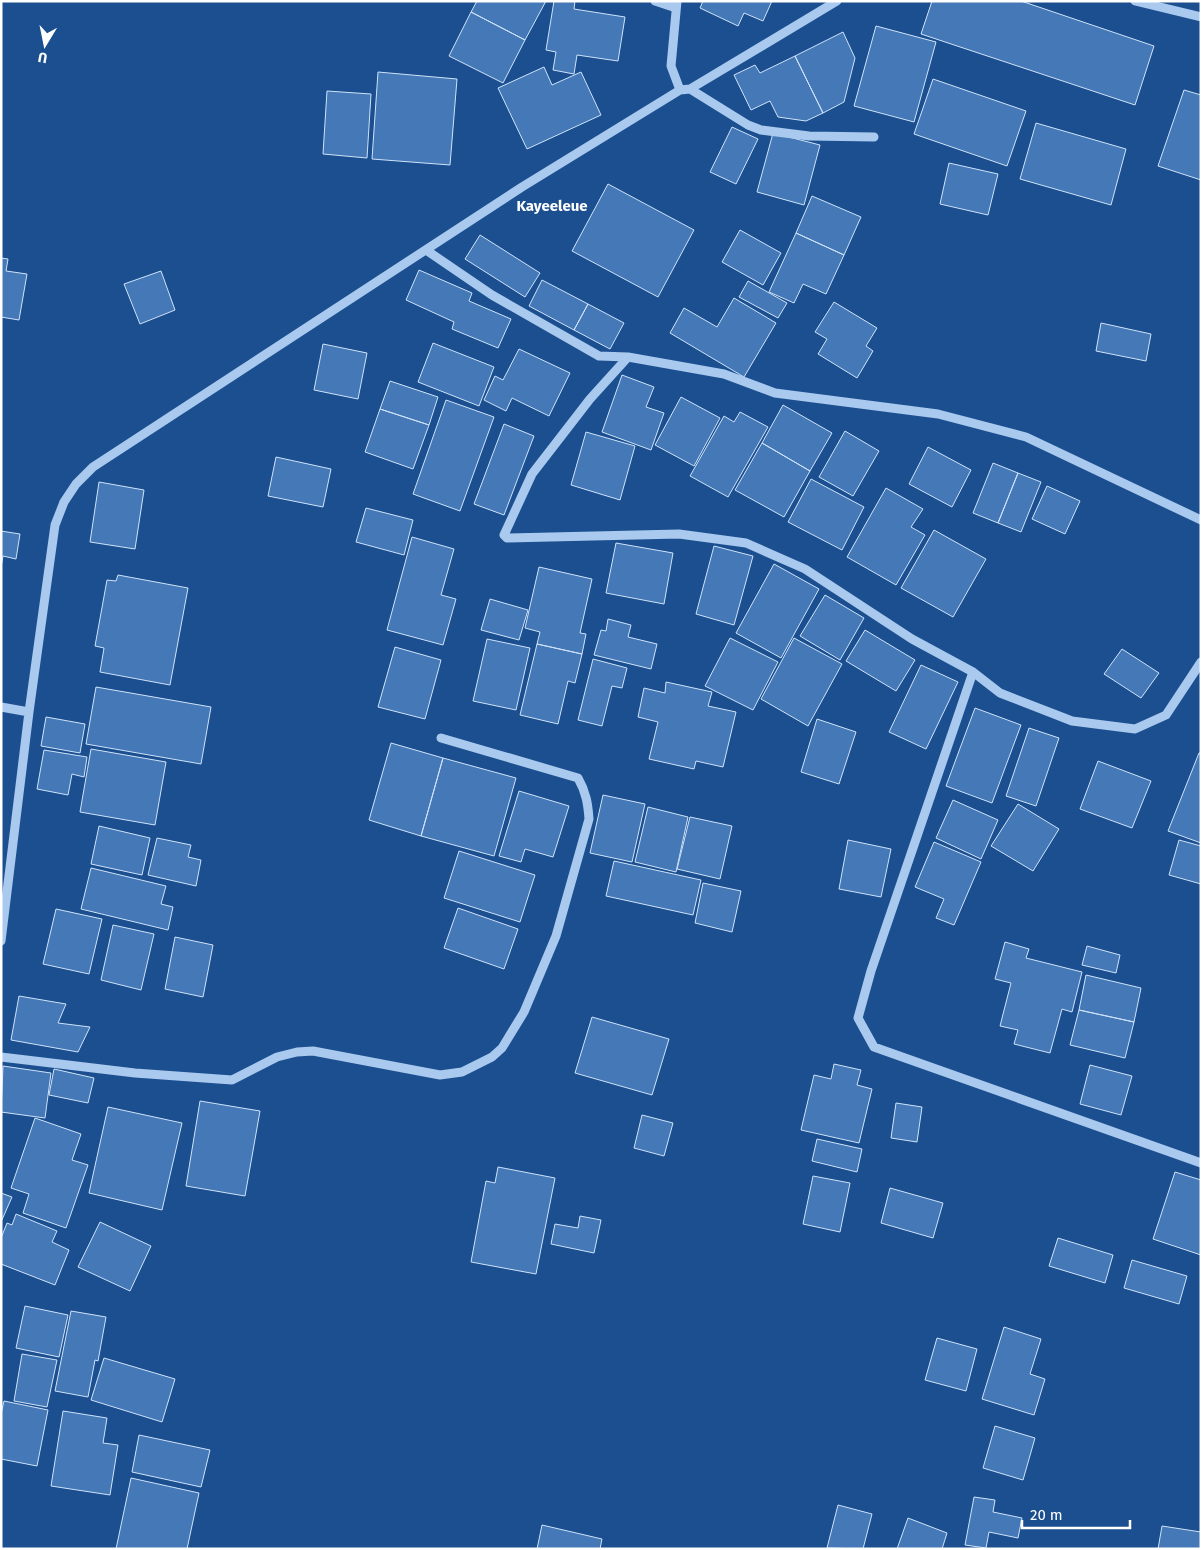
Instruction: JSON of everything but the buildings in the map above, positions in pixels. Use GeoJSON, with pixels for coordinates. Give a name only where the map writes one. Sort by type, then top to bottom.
{"type":"FeatureCollection","features":[{"type":"Feature","properties":{"kind":"street"},"geometry":{"type":"LineString","coordinates":[[655,1],[677,5],[671,66],[680,90]]}},
{"type":"Feature","properties":{"kind":"street"},"geometry":{"type":"LineString","coordinates":[[1,941],[29,712],[55,526],[64,502],[76,484],[92,467],[522,188],[680,90],[690,89],[837,1]]}},
{"type":"Feature","properties":{"kind":"street"},"geometry":{"type":"LineString","coordinates":[[1135,1],[1201,17]]}},
{"type":"Feature","properties":{"kind":"street"},"geometry":{"type":"LineString","coordinates":[[690,89],[748,125],[761,130],[808,136],[874,137]]}},
{"type":"Feature","properties":{"kind":"street"},"geometry":{"type":"LineString","coordinates":[[426,250],[492,295],[599,356],[628,357],[724,374],[775,393],[938,414],[1026,437],[1201,520]]}},
{"type":"Feature","properties":{"kind":"street"},"geometry":{"type":"LineString","coordinates":[[628,357],[590,399],[532,474],[504,537],[509,539],[679,534],[746,543],[805,569],[912,639],[973,672],[1000,693],[1072,721],[1135,729],[1166,715],[1201,662]]}},
{"type":"Feature","properties":{"kind":"street"},"geometry":{"type":"LineString","coordinates":[[973,672],[872,971],[858,1018],[874,1046],[1201,1163]]}},
{"type":"Feature","properties":{"kind":"street"},"geometry":{"type":"LineString","coordinates":[[1,707],[29,712]]}},
{"type":"Feature","properties":{"kind":"street"},"geometry":{"type":"LineString","coordinates":[[1,1057],[135,1073],[232,1080],[277,1057],[297,1052],[313,1051],[440,1075],[462,1072],[492,1058],[502,1048],[524,1012],[556,936],[589,819],[588,803],[584,788],[578,778],[441,738]]}},
{"type":"Feature","properties":{"kind":"district","name":"Kayeeleue"},"geometry":{"type":"Point","coordinates":[552,206]}}]}
